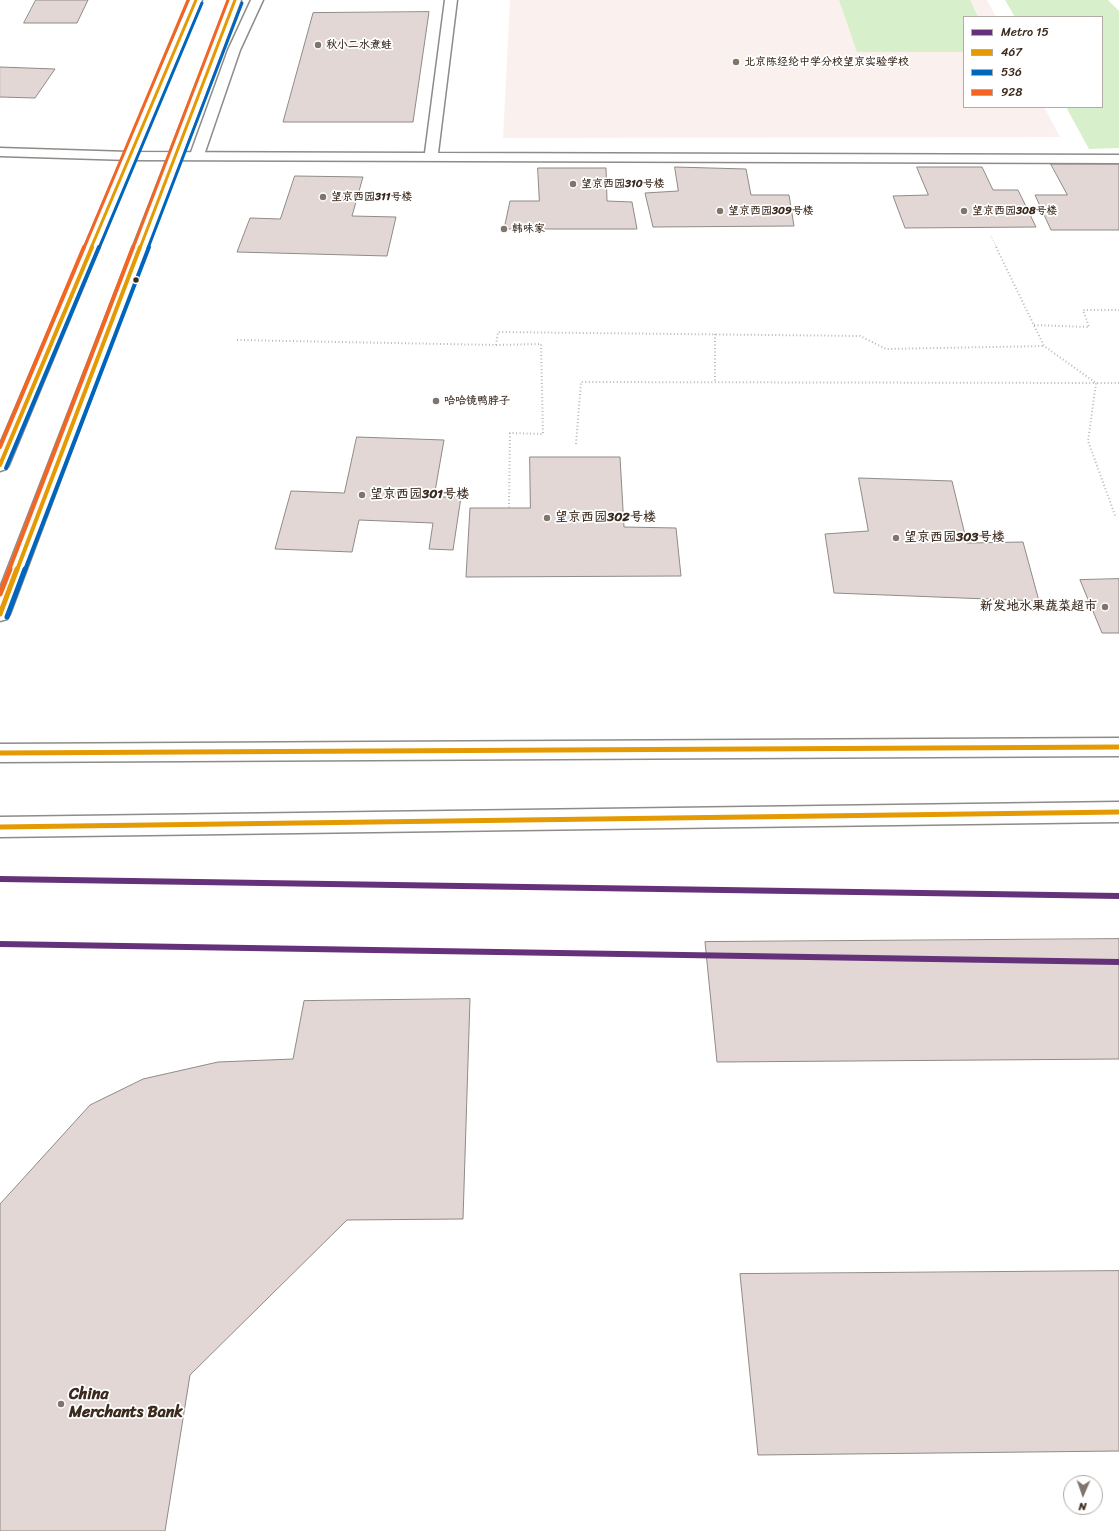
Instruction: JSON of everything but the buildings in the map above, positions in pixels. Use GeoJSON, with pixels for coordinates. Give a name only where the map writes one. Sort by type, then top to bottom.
{"type":"FeatureCollection","features":[{"type":"Feature","properties":{"kind":"street"},"geometry":{"type":"LineString","coordinates":[[0,465],[196,0]]}},
{"type":"Feature","properties":{"kind":"street"},"geometry":{"type":"LineString","coordinates":[[0,614],[235,0]]}},
{"type":"Feature","properties":{"kind":"street"},"geometry":{"type":"LineString","coordinates":[[198,155],[234,50],[257,0]]}},
{"type":"Feature","properties":{"kind":"street"},"geometry":{"type":"LineString","coordinates":[[431,157],[451,0]]}},
{"type":"Feature","properties":{"kind":"street"},"geometry":{"type":"LineString","coordinates":[[0,152],[129,156],[198,155],[1119,159]]}},
{"type":"Feature","properties":{"kind":"street"},"geometry":{"type":"LineString","coordinates":[[0,753],[1119,747]]}},
{"type":"Feature","properties":{"kind":"street"},"geometry":{"type":"LineString","coordinates":[[0,827],[1119,812]]}},
{"type":"Feature","properties":{"kind":"path"},"geometry":{"type":"LineString","coordinates":[[991,236],[1044,346],[1096,383]]}},
{"type":"Feature","properties":{"kind":"path"},"geometry":{"type":"LineString","coordinates":[[1034,326],[1090,327],[1084,310],[1119,310]]}},
{"type":"Feature","properties":{"kind":"path"},"geometry":{"type":"LineString","coordinates":[[496,345],[498,332],[860,336],[886,349],[1044,346]]}},
{"type":"Feature","properties":{"kind":"path"},"geometry":{"type":"LineString","coordinates":[[715,334],[715,382]]}},
{"type":"Feature","properties":{"kind":"path"},"geometry":{"type":"LineString","coordinates":[[237,340],[496,345],[541,344],[542,434],[510,433],[509,508]]}},
{"type":"Feature","properties":{"kind":"path"},"geometry":{"type":"LineString","coordinates":[[576,444],[581,382],[1119,383]]}},
{"type":"Feature","properties":{"kind":"path"},"geometry":{"type":"LineString","coordinates":[[1096,383],[1088,441],[1116,518]]}},
{"type":"Feature","properties":{"kind":"shaded area","name":"北京陈经纶中学分校望京实验学校"},"geometry":{"type":"Polygon","coordinates":[[[510,0],[987,0],[995,16],[963,16],[963,108],[1045,108],[1060,137],[503,138],[510,0]]]}},
{"type":"Feature","properties":{"kind":"green space"},"geometry":{"type":"Polygon","coordinates":[[[839,0],[970,0],[978,16],[963,16],[963,52],[857,52],[839,0]]]}},
{"type":"Feature","properties":{"kind":"green space"},"geometry":{"type":"Polygon","coordinates":[[[1005,0],[1108,0],[1119,11],[1119,148],[1089,149],[1067,108],[1103,108],[1103,16],[1014,16],[1005,0]]]}},
{"type":"Feature","properties":{"kind":"metro line","name":"15"},"geometry":{"type":"LineString","coordinates":[[0,879],[1119,896]]}},
{"type":"Feature","properties":{"kind":"metro line","name":"15"},"geometry":{"type":"LineString","coordinates":[[0,944],[1119,962]]}},
{"type":"Feature","properties":{"kind":"transit line","name":"928"},"geometry":{"type":"LineString","coordinates":[[0,447],[188,0]]}},
{"type":"Feature","properties":{"kind":"transit line","name":"467"},"geometry":{"type":"LineString","coordinates":[[0,465],[196,0]]}},
{"type":"Feature","properties":{"kind":"transit line","name":"928"},"geometry":{"type":"LineString","coordinates":[[0,594],[228,0]]}},
{"type":"Feature","properties":{"kind":"transit line","name":"467"},"geometry":{"type":"LineString","coordinates":[[0,614],[235,0]]}},
{"type":"Feature","properties":{"kind":"transit line","name":"536"},"geometry":{"type":"LineString","coordinates":[[6,468],[202,3]]}},
{"type":"Feature","properties":{"kind":"transit line","name":"536"},"geometry":{"type":"LineString","coordinates":[[7,617],[242,3]]}},
{"type":"Feature","properties":{"kind":"transit line","name":"467"},"geometry":{"type":"LineString","coordinates":[[0,753],[1119,747]]}},
{"type":"Feature","properties":{"kind":"transit line","name":"467"},"geometry":{"type":"LineString","coordinates":[[0,827],[1119,812]]}},
{"type":"Feature","properties":{"kind":"place","name":"秋小二水煮蛙"},"geometry":{"type":"Point","coordinates":[318,45]}},
{"type":"Feature","properties":{"kind":"place","name":"北京陈经纶中学分校望京实验学校"},"geometry":{"type":"Point","coordinates":[736,62]}},
{"type":"Feature","properties":{"kind":"place","name":"望京西园310号楼"},"geometry":{"type":"Point","coordinates":[573,184]}},
{"type":"Feature","properties":{"kind":"place","name":"望京西园311号楼"},"geometry":{"type":"Point","coordinates":[323,197]}},
{"type":"Feature","properties":{"kind":"place","name":"望京西园309号楼"},"geometry":{"type":"Point","coordinates":[720,211]}},
{"type":"Feature","properties":{"kind":"place","name":"望京西园308号楼"},"geometry":{"type":"Point","coordinates":[964,211]}},
{"type":"Feature","properties":{"kind":"place","name":"韩味家"},"geometry":{"type":"Point","coordinates":[504,229]}},
{"type":"Feature","properties":{"kind":"place","name":"哈哈镜鸭脖子"},"geometry":{"type":"Point","coordinates":[436,401]}},
{"type":"Feature","properties":{"kind":"place","name":"望京西园301号楼"},"geometry":{"type":"Point","coordinates":[362,495]}},
{"type":"Feature","properties":{"kind":"place","name":"望京西园302号楼"},"geometry":{"type":"Point","coordinates":[547,518]}},
{"type":"Feature","properties":{"kind":"place","name":"望京西园303号楼"},"geometry":{"type":"Point","coordinates":[896,538]}},
{"type":"Feature","properties":{"kind":"place","name":"新发地水果蔬菜超市"},"geometry":{"type":"Point","coordinates":[1105,607]}},
{"type":"Feature","properties":{"kind":"place","name":"China Merchants Bank"},"geometry":{"type":"Point","coordinates":[61,1404]}}]}
